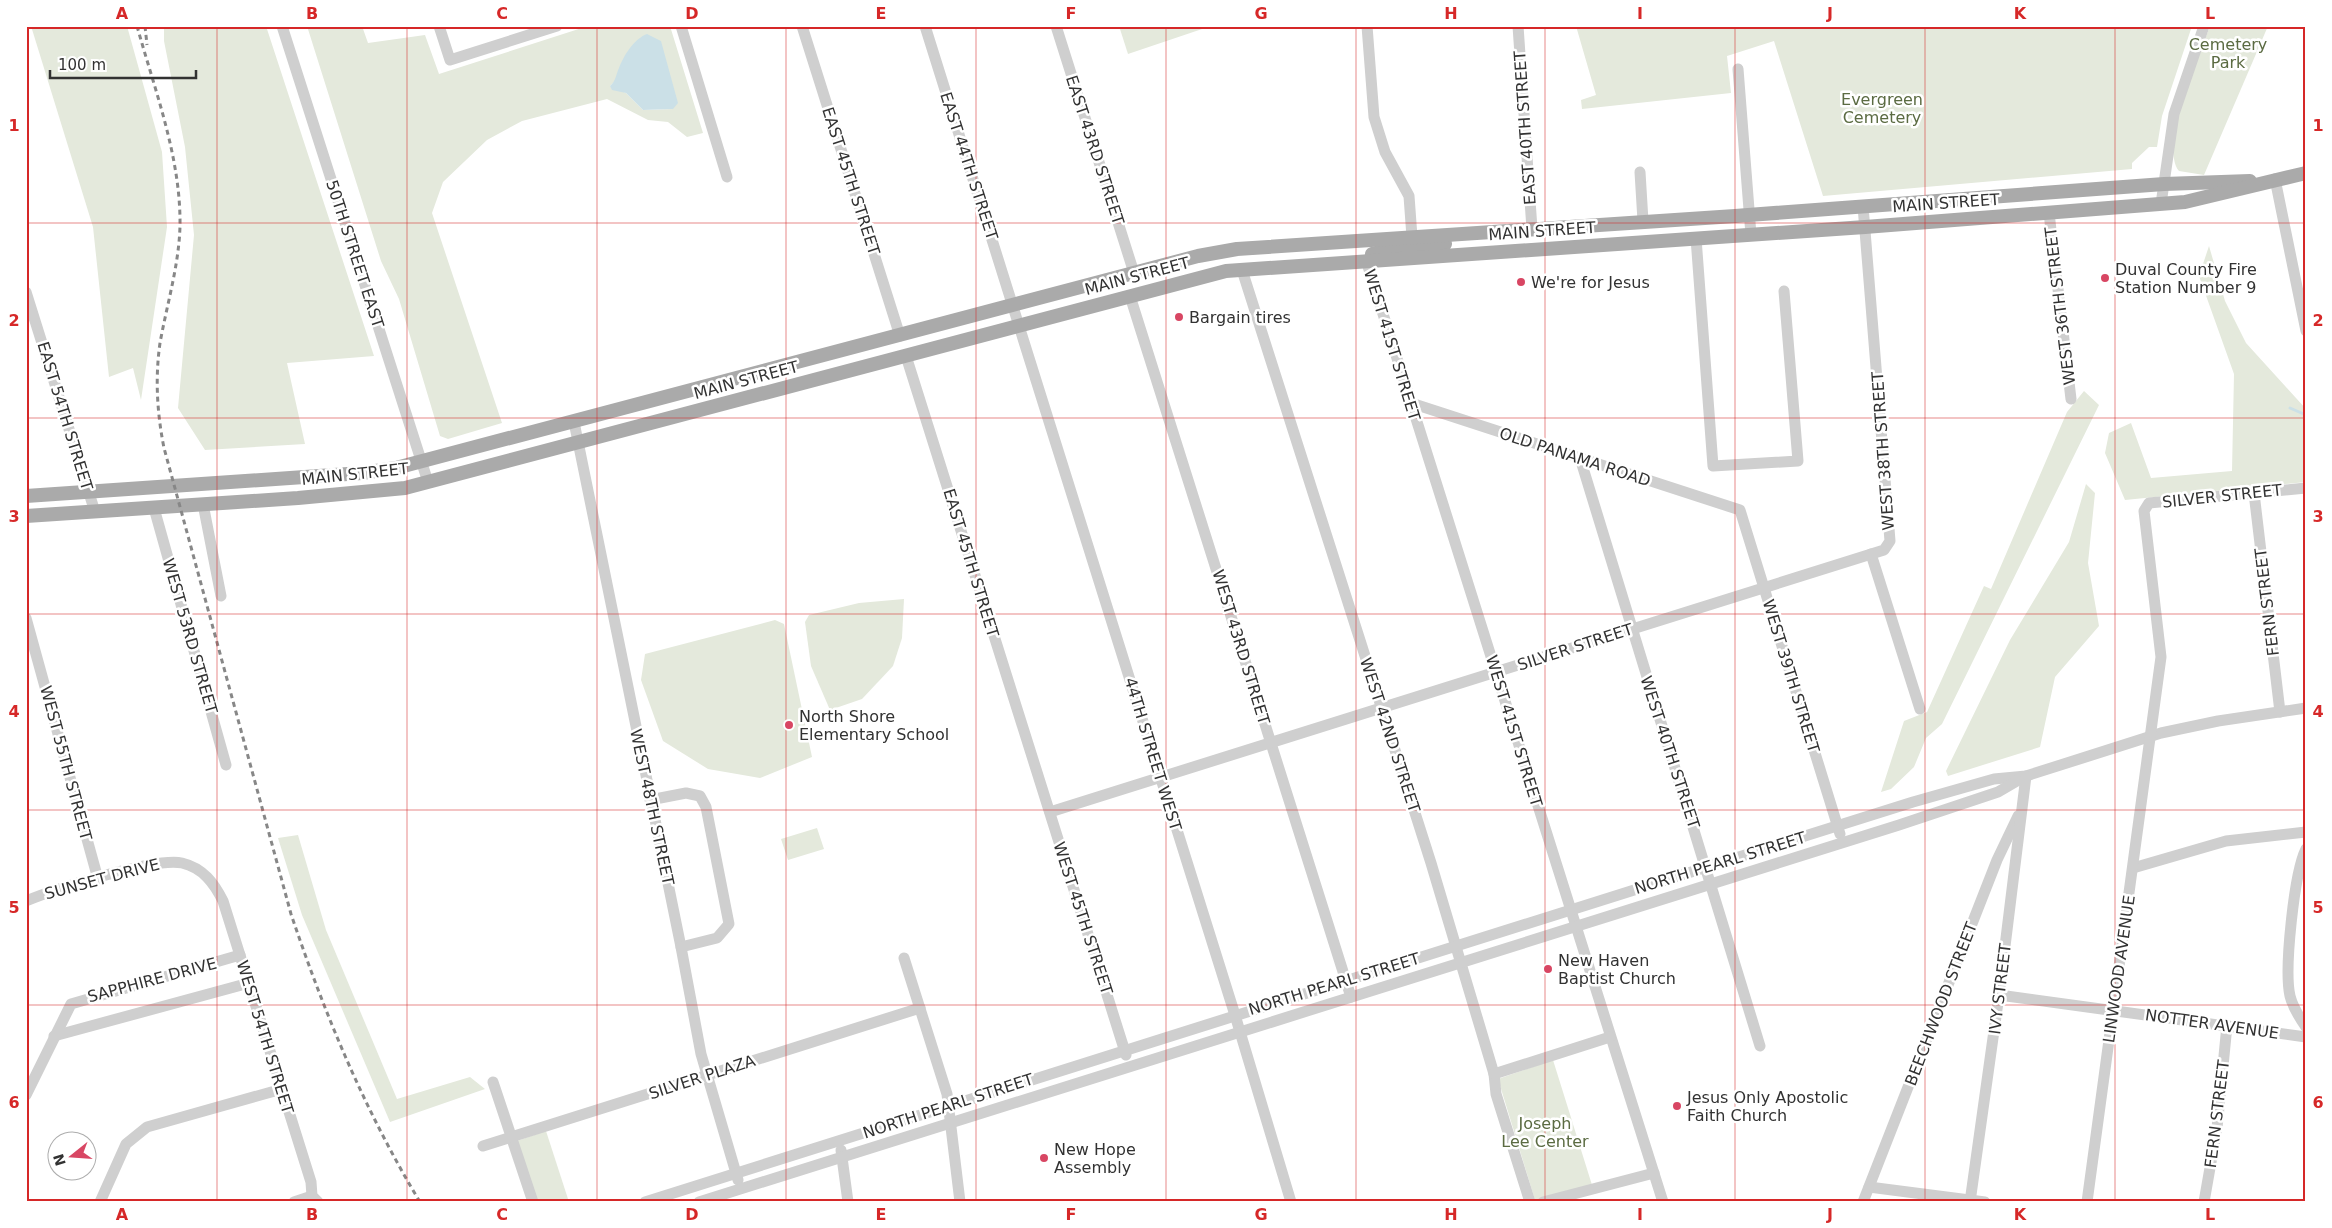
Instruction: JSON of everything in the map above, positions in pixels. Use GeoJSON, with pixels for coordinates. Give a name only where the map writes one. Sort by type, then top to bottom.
{"type":"FeatureCollection","features":[{"type":"Feature","properties":{"kind":"main road","name":"MAIN STREET"},"geometry":{"type":"LineString","coordinates":[[26,516],[405,488],[1203,276],[1242,270],[1865,227],[2161,204],[2222,194],[2275,179],[2306,173]]}},
{"type":"Feature","properties":{"kind":"main road","name":"MAIN STREET"},"geometry":{"type":"LineString","coordinates":[[26,496],[360,473],[422,463],[1198,256],[1236,249],[1750,215],[2164,184],[2275,179]]}},
{"type":"Feature","properties":{"kind":"main road"},"geometry":{"type":"LineString","coordinates":[[1366,260],[1379,251],[1450,244],[1504,231]]}},
{"type":"Feature","properties":{"kind":"street","name":"50TH STREET EAST"},"geometry":{"type":"LineString","coordinates":[[282,26],[428,482]]}},
{"type":"Feature","properties":{"kind":"street"},"geometry":{"type":"LineString","coordinates":[[439,26],[450,60],[558,26]]}},
{"type":"Feature","properties":{"kind":"street"},"geometry":{"type":"LineString","coordinates":[[681,26],[727,177]]}},
{"type":"Feature","properties":{"kind":"street","name":"EAST 45TH STREET"},"geometry":{"type":"LineString","coordinates":[[802,26],[900,336]]}},
{"type":"Feature","properties":{"kind":"street","name":"EAST 44TH STREET"},"geometry":{"type":"LineString","coordinates":[[926,26],[1013,306]]}},
{"type":"Feature","properties":{"kind":"street","name":"EAST 43RD STREET"},"geometry":{"type":"LineString","coordinates":[[1056,26],[1134,273]]}},
{"type":"Feature","properties":{"kind":"street"},"geometry":{"type":"LineString","coordinates":[[1367,26],[1374,116],[1382,144],[1408,196],[1412,237]]}},
{"type":"Feature","properties":{"kind":"street","name":"EAST 40TH STREET"},"geometry":{"type":"LineString","coordinates":[[1518,26],[1532,229]]}},
{"type":"Feature","properties":{"kind":"street"},"geometry":{"type":"LineString","coordinates":[[2161,204],[2174,114],[2204,26]]}},
{"type":"Feature","properties":{"kind":"street"},"geometry":{"type":"LineString","coordinates":[[1738,69],[1751,235]]}},
{"type":"Feature","properties":{"kind":"street"},"geometry":{"type":"LineString","coordinates":[[1640,172],[1643,221]]}},
{"type":"Feature","properties":{"kind":"street"},"geometry":{"type":"LineString","coordinates":[[2275,179],[2306,331]]}},
{"type":"Feature","properties":{"kind":"street","name":"WEST 38TH STREET"},"geometry":{"type":"LineString","coordinates":[[1863,206],[1890,541],[1884,550],[1872,554],[1920,709]]}},
{"type":"Feature","properties":{"kind":"street","name":"WEST 36TH STREET"},"geometry":{"type":"LineString","coordinates":[[2049,213],[2071,399]]}},
{"type":"Feature","properties":{"kind":"street"},"geometry":{"type":"LineString","coordinates":[[1696,238],[1713,466],[1798,461],[1784,291]]}},
{"type":"Feature","properties":{"kind":"street","name":"WEST 41ST STREET"},"geometry":{"type":"LineString","coordinates":[[1366,260],[1663,1202]]}},
{"type":"Feature","properties":{"kind":"street","name":"WEST 42ND STREET"},"geometry":{"type":"LineString","coordinates":[[1242,270],[1455,946],[1494,1074],[1496,1094],[1530,1202]]}},
{"type":"Feature","properties":{"kind":"street","name":"EAST 54TH STREET"},"geometry":{"type":"LineString","coordinates":[[26,292],[95,512]]}},
{"type":"Feature","properties":{"kind":"street","name":"WEST 43RD STREET"},"geometry":{"type":"LineString","coordinates":[[1130,296],[1351,997]]}},
{"type":"Feature","properties":{"kind":"street","name":"44TH STREET WEST"},"geometry":{"type":"LineString","coordinates":[[1013,306],[1235,1015],[1291,1202]]}},
{"type":"Feature","properties":{"kind":"street","name":"EAST 45TH STREET"},"geometry":{"type":"LineString","coordinates":[[906,356],[1036,770]]}},
{"type":"Feature","properties":{"kind":"street","name":"OLD PANAMA ROAD"},"geometry":{"type":"LineString","coordinates":[[1411,403],[1740,510]]}},
{"type":"Feature","properties":{"kind":"street","name":"WEST 48TH STREET"},"geometry":{"type":"LineString","coordinates":[[574,422],[706,1076],[740,1189]]}},
{"type":"Feature","properties":{"kind":"street","name":"WEST 40TH STREET"},"geometry":{"type":"LineString","coordinates":[[1580,458],[1760,1046]]}},
{"type":"Feature","properties":{"kind":"street","name":"SILVER STREET"},"geometry":{"type":"LineString","coordinates":[[2151,736],[2161,647],[2144,511],[2149,503],[2306,488]]}},
{"type":"Feature","properties":{"kind":"street","name":"FERN STREET"},"geometry":{"type":"LineString","coordinates":[[2254,493],[2280,712]]}},
{"type":"Feature","properties":{"kind":"street"},"geometry":{"type":"LineString","coordinates":[[203,504],[221,596]]}},
{"type":"Feature","properties":{"kind":"street","name":"WEST 53RD STREET"},"geometry":{"type":"LineString","coordinates":[[154,508],[226,765]]}},
{"type":"Feature","properties":{"kind":"street","name":"WEST 39TH STREET"},"geometry":{"type":"LineString","coordinates":[[1740,510],[1842,842]]}},
{"type":"Feature","properties":{"kind":"street","name":"SILVER STREET"},"geometry":{"type":"LineString","coordinates":[[1050,812],[1872,554]]}},
{"type":"Feature","properties":{"kind":"street","name":"WEST 55TH STREET"},"geometry":{"type":"LineString","coordinates":[[26,618],[98,879]]}},
{"type":"Feature","properties":{"kind":"street","name":"NORTH PEARL STREET"},"geometry":{"type":"LineString","coordinates":[[699,1202],[1998,792],[2026,776],[2151,736],[2218,721],[2306,708]]}},
{"type":"Feature","properties":{"kind":"street","name":"LINWOOD AVENUE"},"geometry":{"type":"LineString","coordinates":[[2088,1202],[2151,736]]}},
{"type":"Feature","properties":{"kind":"street","name":"WEST 45TH STREET"},"geometry":{"type":"LineString","coordinates":[[1036,770],[1130,1066]]}},
{"type":"Feature","properties":{"kind":"street","name":"NORTH PEARL STREET"},"geometry":{"type":"LineString","coordinates":[[645,1202],[1838,826],[1994,779],[2026,776]]}},
{"type":"Feature","properties":{"kind":"street","name":"IVY STREET"},"geometry":{"type":"LineString","coordinates":[[1970,1201],[1999,995],[2026,776]]}},
{"type":"Feature","properties":{"kind":"street"},"geometry":{"type":"LineString","coordinates":[[650,800],[686,793],[700,796],[706,806],[729,924],[716,938],[681,947]]}},
{"type":"Feature","properties":{"kind":"street","name":"BEECHWOOD STREET"},"geometry":{"type":"LineString","coordinates":[[1863,1202],[1997,860],[2022,808]]}},
{"type":"Feature","properties":{"kind":"street"},"geometry":{"type":"LineString","coordinates":[[2133,868],[2226,841],[2306,832]]}},
{"type":"Feature","properties":{"kind":"street"},"geometry":{"type":"LineString","coordinates":[[2306,849],[2298,874],[2293,913],[2289,988],[2294,1009],[2306,1027]]}},
{"type":"Feature","properties":{"kind":"street","name":"SUNSET DRIVE"},"geometry":{"type":"LineString","coordinates":[[26,901],[160,862],[184,864],[205,874]]}},
{"type":"Feature","properties":{"kind":"street","name":"WEST 54TH STREET"},"geometry":{"type":"LineString","coordinates":[[205,874],[223,901],[315,1199]]}},
{"type":"Feature","properties":{"kind":"street"},"geometry":{"type":"LineString","coordinates":[[2293,913],[2306,915]]}},
{"type":"Feature","properties":{"kind":"street","name":"SAPPHIRE DRIVE"},"geometry":{"type":"LineString","coordinates":[[26,1095],[67,1009],[76,1000],[240,955]]}},
{"type":"Feature","properties":{"kind":"street"},"geometry":{"type":"LineString","coordinates":[[904,958],[947,1094],[960,1202]]}},
{"type":"Feature","properties":{"kind":"street","name":"SAPPHIRE DRIVE"},"geometry":{"type":"LineString","coordinates":[[54,1036],[249,983]]}},
{"type":"Feature","properties":{"kind":"street","name":"NOTTER AVENUE"},"geometry":{"type":"LineString","coordinates":[[1999,995],[2306,1037]]}},
{"type":"Feature","properties":{"kind":"street","name":"SILVER PLAZA"},"geometry":{"type":"LineString","coordinates":[[483,1146],[920,1008]]}},
{"type":"Feature","properties":{"kind":"street","name":"FERN STREET"},"geometry":{"type":"LineString","coordinates":[[2204,1202],[2216,1128],[2227,1025]]}},
{"type":"Feature","properties":{"kind":"street"},"geometry":{"type":"LineString","coordinates":[[1494,1074],[1610,1037]]}},
{"type":"Feature","properties":{"kind":"street"},"geometry":{"type":"LineString","coordinates":[[494,1082],[533,1202]]}},
{"type":"Feature","properties":{"kind":"street"},"geometry":{"type":"LineString","coordinates":[[100,1202],[126,1144],[147,1126],[282,1088]]}},
{"type":"Feature","properties":{"kind":"street"},"geometry":{"type":"LineString","coordinates":[[839,1140],[848,1202]]}},
{"type":"Feature","properties":{"kind":"street"},"geometry":{"type":"LineString","coordinates":[[1543,1202],[1654,1173]]}},
{"type":"Feature","properties":{"kind":"street"},"geometry":{"type":"LineString","coordinates":[[1869,1187],[1985,1202]]}},
{"type":"Feature","properties":{"kind":"street"},"geometry":{"type":"LineString","coordinates":[[294,1202],[315,1199]]}},
{"type":"Feature","properties":{"kind":"green space"},"geometry":{"type":"Polygon","coordinates":[[[31,26],[127,26],[162,152],[167,227],[141,400],[133,368],[109,377],[93,227],[31,26]]]}},
{"type":"Feature","properties":{"kind":"green space"},"geometry":{"type":"Polygon","coordinates":[[[164,26],[266,26],[374,356],[287,363],[305,444],[205,450],[178,408],[194,235],[185,147],[164,41],[164,26]]]}},
{"type":"Feature","properties":{"kind":"green space"},"geometry":{"type":"Polygon","coordinates":[[[307,26],[362,26],[368,43],[425,35],[439,74],[588,26],[670,26],[703,133],[687,137],[668,122],[648,120],[607,99],[522,121],[487,140],[443,182],[432,213],[502,423],[448,439],[440,436],[399,299],[381,261],[307,26]],[[614,82],[610,86],[626,93],[643,110],[673,109],[614,82]]]}},
{"type":"Feature","properties":{"kind":"green space"},"geometry":{"type":"Polygon","coordinates":[[[1119,26],[1211,26],[1128,54],[1119,26]]]}},
{"type":"Feature","properties":{"kind":"green space","name":"Evergreen Cemetery"},"geometry":{"type":"Polygon","coordinates":[[[1576,26],[2192,26],[2162,116],[2157,147],[2149,147],[2132,163],[2132,169],[1823,196],[1774,41],[1727,56],[1731,93],[1582,109],[1581,100],[1596,95],[1576,26]]]}},
{"type":"Feature","properties":{"kind":"green space","name":"Cemetery Park"},"geometry":{"type":"Polygon","coordinates":[[[2210,26],[2268,26],[2204,175],[2179,171],[2174,159],[2174,142],[2183,100],[2210,26]]]}},
{"type":"Feature","properties":{"kind":"green space"},"geometry":{"type":"Polygon","coordinates":[[[2209,246],[2225,301],[2246,343],[2306,409],[2306,482],[2125,500],[2105,453],[2109,433],[2131,423],[2151,478],[2232,471],[2234,374],[2199,276],[2209,246]]]}},
{"type":"Feature","properties":{"kind":"green space"},"geometry":{"type":"Polygon","coordinates":[[[2084,391],[2099,405],[1942,724],[1926,738],[1914,767],[1891,789],[1881,792],[1904,721],[1927,712],[1984,586],[1991,589],[2067,412],[2084,391]]]}},
{"type":"Feature","properties":{"kind":"green space"},"geometry":{"type":"Polygon","coordinates":[[[2086,484],[2095,493],[2088,563],[2099,626],[2055,677],[2040,747],[1948,776],[1946,771],[2010,640],[2069,542],[2086,484]]]}},
{"type":"Feature","properties":{"kind":"green space"},"geometry":{"type":"Polygon","coordinates":[[[904,599],[902,638],[893,666],[862,699],[830,710],[811,666],[805,622],[809,615],[859,603],[904,599]]]}},
{"type":"Feature","properties":{"kind":"green space"},"geometry":{"type":"Polygon","coordinates":[[[775,620],[784,624],[812,757],[760,778],[708,769],[663,741],[641,680],[645,654],[775,620]]]}},
{"type":"Feature","properties":{"kind":"green space"},"geometry":{"type":"Polygon","coordinates":[[[817,828],[824,849],[788,860],[781,839],[817,828]]]}},
{"type":"Feature","properties":{"kind":"green space"},"geometry":{"type":"Polygon","coordinates":[[[298,835],[326,930],[397,1099],[470,1077],[485,1089],[390,1122],[302,915],[278,838],[298,835]]]}},
{"type":"Feature","properties":{"kind":"green space","name":"Joseph Lee Center"},"geometry":{"type":"Polygon","coordinates":[[[1553,1060],[1592,1185],[1535,1200],[1498,1079],[1553,1060]]]}},
{"type":"Feature","properties":{"kind":"green space"},"geometry":{"type":"Polygon","coordinates":[[[546,1131],[569,1202],[538,1202],[517,1141],[546,1131]]]}},
{"type":"Feature","properties":{"kind":"water"},"geometry":{"type":"Polygon","coordinates":[[[647,34],[661,41],[678,103],[673,109],[643,110],[626,93],[612,90],[610,86],[615,80],[621,63],[630,48],[642,36],[647,34]]]}},
{"type":"Feature","properties":{"kind":"waterway"},"geometry":{"type":"LineString","coordinates":[[2290,408],[2306,415]]}},
{"type":"Feature","properties":{"kind":"railway"},"geometry":{"type":"LineString","coordinates":[[137,26],[166,125],[172,150],[179,201],[179,241],[160,343],[157,382],[158,409],[164,448],[291,914],[332,1026],[364,1098],[381,1133],[420,1202]]}},
{"type":"Feature","properties":{"kind":"railway"},"geometry":{"type":"LineString","coordinates":[[145,26],[147,45]]}},
{"type":"Feature","properties":{"kind":"place","name":"Duval County Fire Station Number 9"},"geometry":{"type":"Point","coordinates":[2105,278]}},
{"type":"Feature","properties":{"kind":"place","name":"We're for Jesus"},"geometry":{"type":"Point","coordinates":[1521,282]}},
{"type":"Feature","properties":{"kind":"place","name":"Bargain tires"},"geometry":{"type":"Point","coordinates":[1179,317]}},
{"type":"Feature","properties":{"kind":"place","name":"North Shore Elementary School"},"geometry":{"type":"Point","coordinates":[789,725]}},
{"type":"Feature","properties":{"kind":"place","name":"New Haven Baptist Church"},"geometry":{"type":"Point","coordinates":[1548,969]}},
{"type":"Feature","properties":{"kind":"place","name":"Jesus Only Apostolic Faith Church"},"geometry":{"type":"Point","coordinates":[1677,1106]}},
{"type":"Feature","properties":{"kind":"place","name":"New Hope Assembly"},"geometry":{"type":"Point","coordinates":[1044,1158]}}]}
